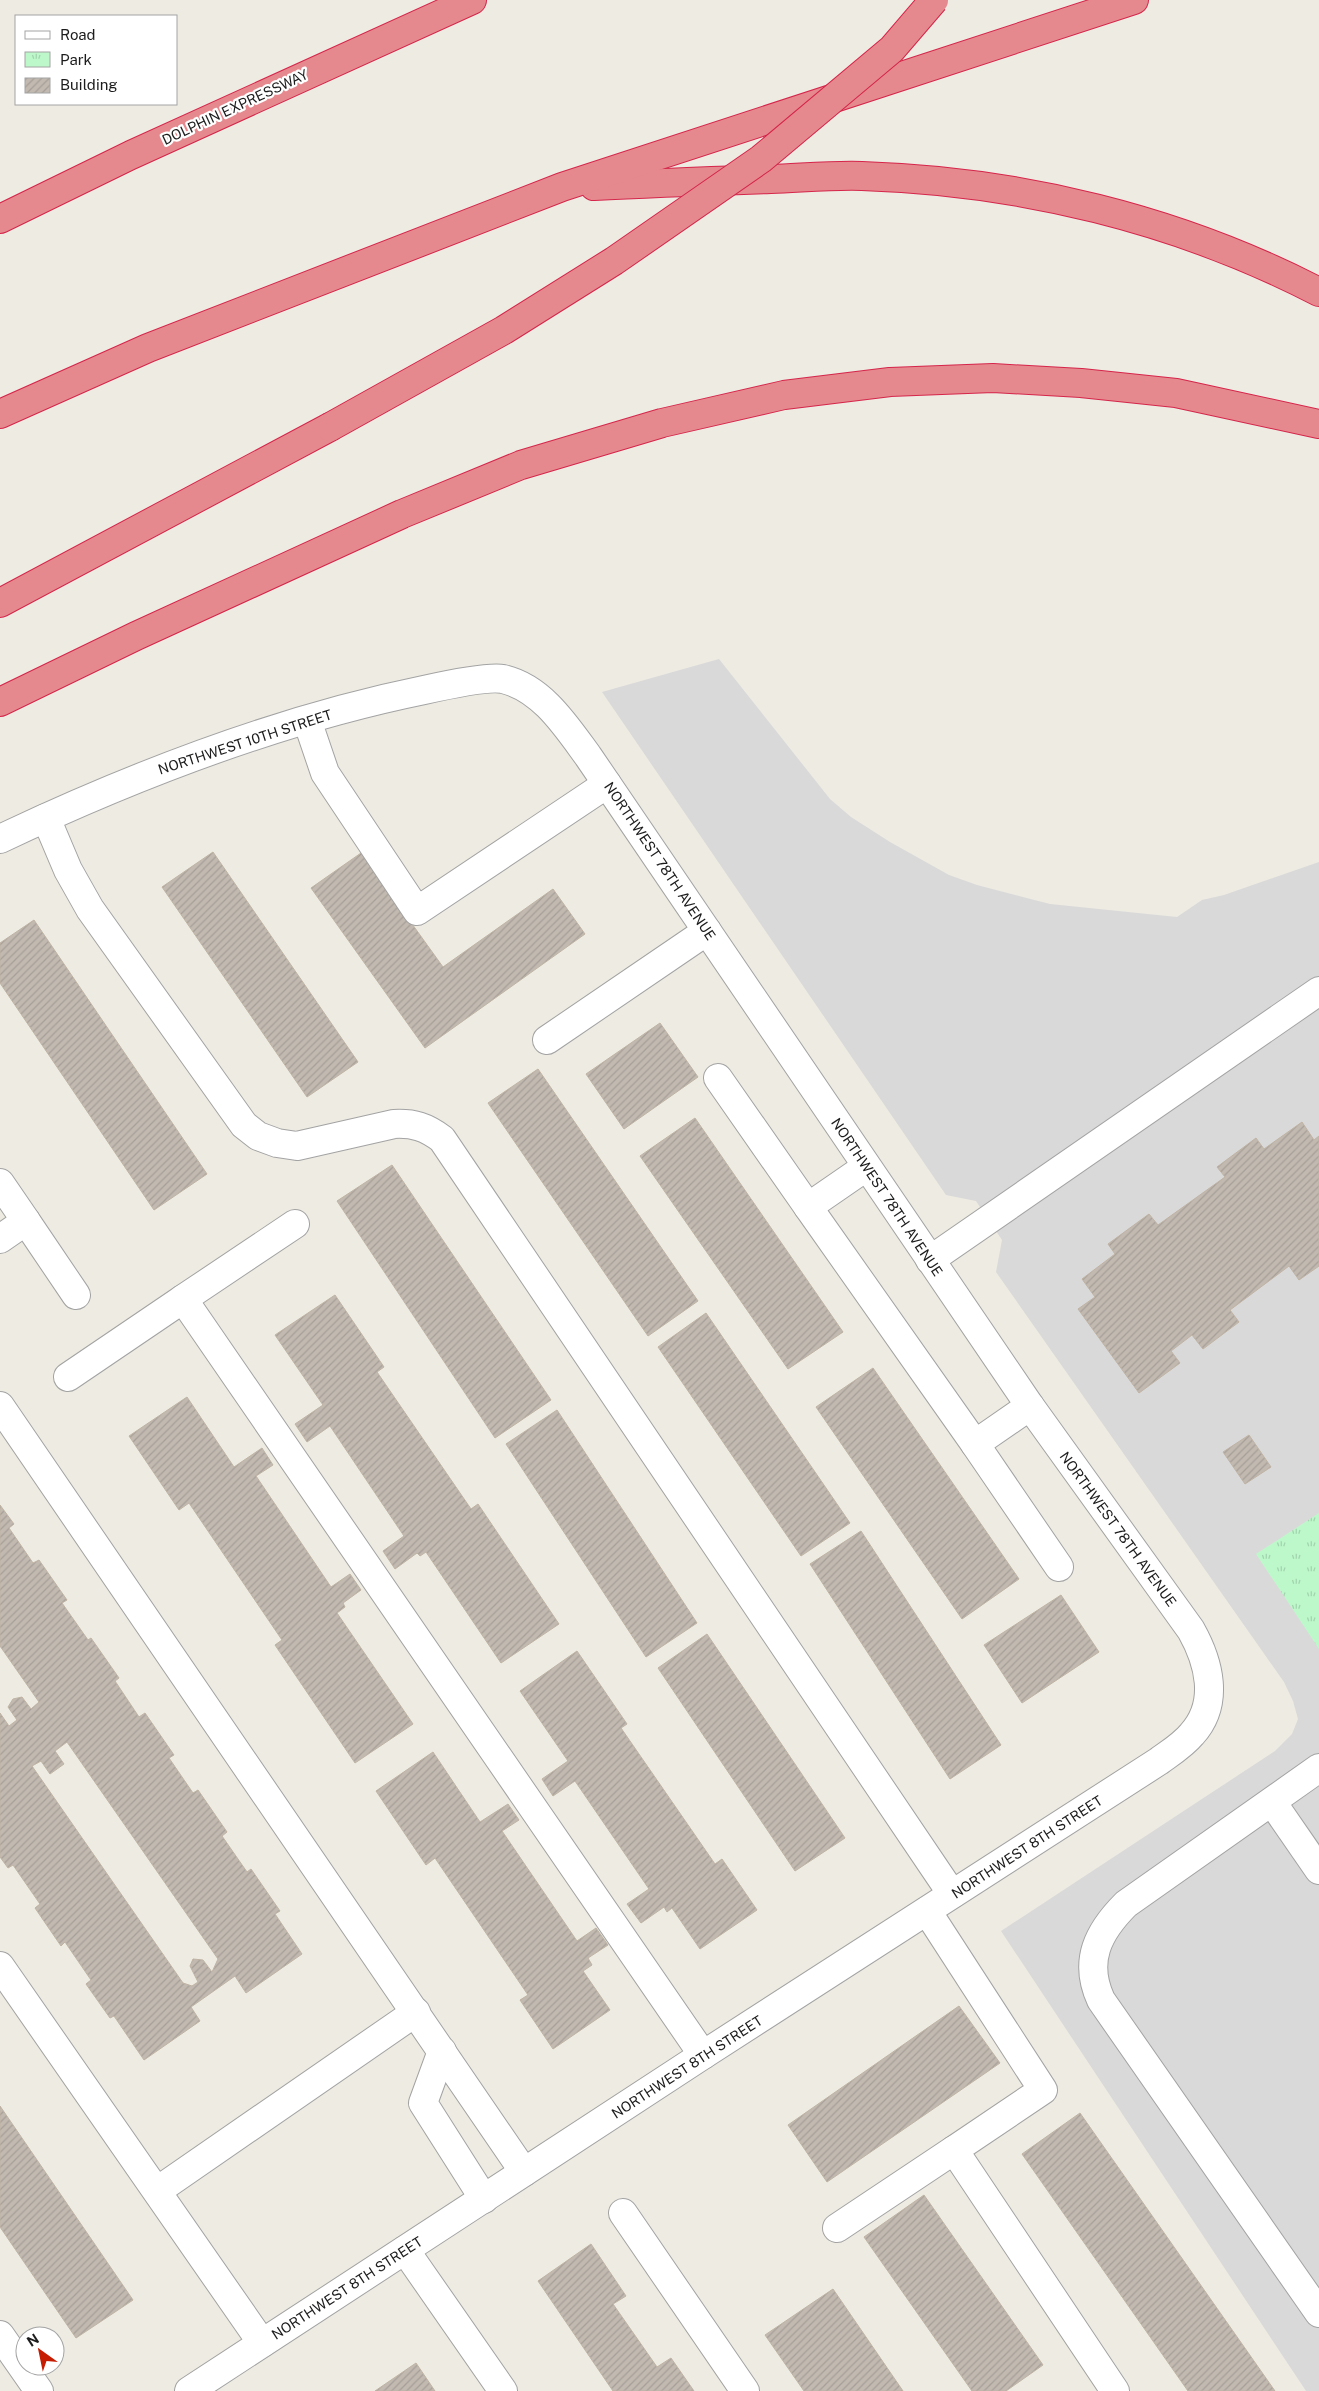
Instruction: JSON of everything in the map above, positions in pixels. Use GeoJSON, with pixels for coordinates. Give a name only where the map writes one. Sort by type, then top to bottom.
{"type":"FeatureCollection","features":[{"type":"Feature","properties":{"kind":"highway","name":"DOLPHIN EXPRESSWAY"},"geometry":{"type":"LineString","coordinates":[[0,219],[131,155],[472,0]]}},
{"type":"Feature","properties":{"kind":"highway"},"geometry":{"type":"LineString","coordinates":[[0,603],[330,427],[504,330],[614,261],[761,159],[892,49],[934,0]]}},
{"type":"Feature","properties":{"kind":"highway"},"geometry":{"type":"LineString","coordinates":[[0,414],[148,348],[562,187],[1134,0]]}},
{"type":"Feature","properties":{"kind":"highway"},"geometry":{"type":"LineString","coordinates":[[562,187],[860,176],[955,182],[1043,195],[1134,218],[1211,242],[1281,272],[1319,292]]}},
{"type":"Feature","properties":{"kind":"highway"},"geometry":{"type":"LineString","coordinates":[[0,702],[136,636],[393,518],[521,465],[662,423],[784,395],[890,382],[993,378],[1081,383],[1176,393],[1319,424]]}},
{"type":"Feature","properties":{"kind":"street","name":"NORTHWEST 10TH STREET"},"geometry":{"type":"LineString","coordinates":[[0,838],[163,768],[306,720],[386,698],[444,686],[500,679]]}},
{"type":"Feature","properties":{"kind":"street","name":"NORTHWEST 78TH AVENUE"},"geometry":{"type":"LineString","coordinates":[[500,679],[518,684],[541,699],[555,712],[607,784],[1030,1406],[1181,1615],[1200,1646],[1208,1669],[1210,1688],[1208,1701],[1198,1725],[1184,1742]]}},
{"type":"Feature","properties":{"kind":"street"},"geometry":{"type":"LineString","coordinates":[[306,720],[325,773],[417,910],[607,784]]}},
{"type":"Feature","properties":{"kind":"street"},"geometry":{"type":"LineString","coordinates":[[46,818],[68,870],[90,908],[244,1125],[258,1136],[277,1143],[297,1146],[394,1124],[410,1123],[428,1129],[442,1140],[952,1894]]}},
{"type":"Feature","properties":{"kind":"street"},"geometry":{"type":"LineString","coordinates":[[547,1040],[707,931]]}},
{"type":"Feature","properties":{"kind":"street"},"geometry":{"type":"LineString","coordinates":[[930,1260],[1319,991]]}},
{"type":"Feature","properties":{"kind":"street"},"geometry":{"type":"LineString","coordinates":[[718,1078],[1059,1567]]}},
{"type":"Feature","properties":{"kind":"street"},"geometry":{"type":"LineString","coordinates":[[808,1206],[866,1167]]}},
{"type":"Feature","properties":{"kind":"street"},"geometry":{"type":"LineString","coordinates":[[0,1183],[76,1295]]}},
{"type":"Feature","properties":{"kind":"street"},"geometry":{"type":"LineString","coordinates":[[0,1239],[26,1221]]}},
{"type":"Feature","properties":{"kind":"street"},"geometry":{"type":"LineString","coordinates":[[68,1377],[295,1224]]}},
{"type":"Feature","properties":{"kind":"street"},"geometry":{"type":"LineString","coordinates":[[183,1299],[703,2055]]}},
{"type":"Feature","properties":{"kind":"street"},"geometry":{"type":"LineString","coordinates":[[0,1406],[524,2172]]}},
{"type":"Feature","properties":{"kind":"street"},"geometry":{"type":"LineString","coordinates":[[975,1444],[1030,1406]]}},
{"type":"Feature","properties":{"kind":"street","name":"NORTHWEST 8TH STREET"},"geometry":{"type":"LineString","coordinates":[[189,2391],[703,2055],[1143,1773],[1184,1742]]}},
{"type":"Feature","properties":{"kind":"street"},"geometry":{"type":"LineString","coordinates":[[1319,1768],[1126,1904],[1108,1922],[1096,1944],[1093,1966],[1095,1987],[1101,2000],[1319,2313]]}},
{"type":"Feature","properties":{"kind":"street"},"geometry":{"type":"LineString","coordinates":[[1272,1802],[1319,1870]]}},
{"type":"Feature","properties":{"kind":"street"},"geometry":{"type":"LineString","coordinates":[[837,2228],[1043,2090],[927,1911]]}},
{"type":"Feature","properties":{"kind":"street"},"geometry":{"type":"LineString","coordinates":[[0,1966],[262,2343]]}},
{"type":"Feature","properties":{"kind":"street"},"geometry":{"type":"LineString","coordinates":[[157,2191],[416,2012]]}},
{"type":"Feature","properties":{"kind":"street"},"geometry":{"type":"LineString","coordinates":[[442,2051],[423,2103],[484,2199]]}},
{"type":"Feature","properties":{"kind":"street"},"geometry":{"type":"LineString","coordinates":[[954,2150],[1115,2391]]}},
{"type":"Feature","properties":{"kind":"street"},"geometry":{"type":"LineString","coordinates":[[623,2213],[745,2391]]}},
{"type":"Feature","properties":{"kind":"street"},"geometry":{"type":"LineString","coordinates":[[404,2250],[503,2391]]}},
{"type":"Feature","properties":{"kind":"street"},"geometry":{"type":"LineString","coordinates":[[0,2335],[39,2391]]}},
{"type":"Feature","properties":{"kind":"shaded area"},"geometry":{"type":"Polygon","coordinates":[[[719,659],[830,799],[851,817],[890,842],[949,875],[977,885],[1050,904],[1177,917],[1202,900],[1224,895],[1319,862],[1319,2391],[1306,2391],[1001,1931],[1275,1751],[1292,1734],[1298,1719],[1293,1701],[1284,1682],[996,1272],[1002,1240],[976,1201],[946,1195],[602,692],[719,659]]]}},
{"type":"Feature","properties":{"kind":"green space"},"geometry":{"type":"Polygon","coordinates":[[[1319,1513],[1319,1649],[1256,1554],[1319,1513]]]}},
{"type":"Feature","properties":{"kind":"building"},"geometry":{"type":"Polygon","coordinates":[[[213,852],[358,1062],[307,1097],[162,887],[213,852]]]}},
{"type":"Feature","properties":{"kind":"building"},"geometry":{"type":"Polygon","coordinates":[[[361,853],[443,967],[553,889],[585,934],[425,1048],[311,888],[361,853]]]}},
{"type":"Feature","properties":{"kind":"building"},"geometry":{"type":"Polygon","coordinates":[[[34,920],[207,1174],[154,1210],[0,983],[0,943],[34,920]]]}},
{"type":"Feature","properties":{"kind":"building"},"geometry":{"type":"Polygon","coordinates":[[[660,1023],[698,1077],[624,1129],[586,1074],[660,1023]]]}},
{"type":"Feature","properties":{"kind":"building"},"geometry":{"type":"Polygon","coordinates":[[[538,1069],[698,1301],[648,1336],[488,1103],[538,1069]]]}},
{"type":"Feature","properties":{"kind":"building"},"geometry":{"type":"Polygon","coordinates":[[[695,1118],[843,1332],[788,1369],[640,1156],[695,1118]]]}},
{"type":"Feature","properties":{"kind":"building"},"geometry":{"type":"Polygon","coordinates":[[[1302,1122],[1314,1140],[1319,1136],[1319,1266],[1299,1280],[1289,1266],[1230,1310],[1239,1322],[1203,1349],[1192,1335],[1171,1351],[1180,1363],[1139,1393],[1078,1309],[1095,1297],[1082,1279],[1115,1254],[1108,1244],[1149,1214],[1158,1225],[1225,1177],[1217,1167],[1256,1138],[1264,1149],[1302,1122]]]}},
{"type":"Feature","properties":{"kind":"building"},"geometry":{"type":"Polygon","coordinates":[[[392,1165],[551,1400],[495,1438],[337,1201],[392,1165]]]}},
{"type":"Feature","properties":{"kind":"building"},"geometry":{"type":"Polygon","coordinates":[[[335,1295],[384,1367],[377,1372],[471,1509],[478,1504],[559,1624],[501,1663],[426,1552],[420,1556],[417,1553],[395,1569],[383,1551],[404,1536],[330,1426],[307,1442],[295,1424],[323,1405],[275,1335],[335,1295]]]}},
{"type":"Feature","properties":{"kind":"building"},"geometry":{"type":"Polygon","coordinates":[[[706,1313],[850,1523],[801,1556],[658,1347],[706,1313]]]}},
{"type":"Feature","properties":{"kind":"building"},"geometry":{"type":"Polygon","coordinates":[[[873,1368],[1019,1579],[962,1619],[816,1407],[873,1368]]]}},
{"type":"Feature","properties":{"kind":"building"},"geometry":{"type":"Polygon","coordinates":[[[187,1397],[234,1467],[262,1448],[273,1465],[256,1476],[331,1587],[350,1574],[361,1590],[343,1603],[345,1607],[337,1613],[413,1724],[355,1763],[275,1645],[282,1640],[189,1503],[179,1510],[129,1436],[187,1397]]]}},
{"type":"Feature","properties":{"kind":"building"},"geometry":{"type":"Polygon","coordinates":[[[557,1410],[697,1623],[646,1657],[506,1444],[557,1410]]]}},
{"type":"Feature","properties":{"kind":"building"},"geometry":{"type":"Polygon","coordinates":[[[1249,1435],[1271,1467],[1245,1484],[1223,1452],[1249,1435]]]}},
{"type":"Feature","properties":{"kind":"building"},"geometry":{"type":"Polygon","coordinates":[[[0,1505],[14,1524],[9,1528],[33,1563],[39,1560],[67,1600],[62,1603],[88,1640],[91,1638],[119,1678],[115,1681],[139,1717],[145,1713],[174,1755],[169,1758],[193,1793],[198,1790],[227,1832],[222,1836],[247,1872],[251,1869],[280,1911],[275,1914],[302,1954],[246,1993],[235,1976],[191,2007],[200,2021],[144,2060],[114,2016],[110,2018],[86,1984],[91,1980],[65,1942],[61,1946],[35,1908],[40,1904],[13,1865],[8,1868],[0,1857],[0,1713],[9,1726],[17,1720],[8,1707],[13,1699],[22,1697],[31,1709],[39,1702],[0,1646],[0,1505]],[[67,1742],[55,1751],[64,1764],[50,1774],[41,1761],[32,1766],[183,1983],[192,1986],[198,1982],[190,1966],[193,1959],[203,1960],[212,1972],[218,1959],[67,1742]]]}},
{"type":"Feature","properties":{"kind":"building"},"geometry":{"type":"Polygon","coordinates":[[[861,1531],[1001,1745],[950,1779],[810,1564],[861,1531]]]}},
{"type":"Feature","properties":{"kind":"building"},"geometry":{"type":"Polygon","coordinates":[[[1061,1595],[1099,1652],[1022,1703],[984,1645],[1061,1595]]]}},
{"type":"Feature","properties":{"kind":"building"},"geometry":{"type":"Polygon","coordinates":[[[707,1634],[845,1838],[795,1871],[658,1668],[707,1634]]]}},
{"type":"Feature","properties":{"kind":"building"},"geometry":{"type":"Polygon","coordinates":[[[577,1651],[627,1724],[621,1728],[715,1864],[722,1859],[757,1910],[700,1949],[672,1908],[667,1912],[664,1907],[641,1923],[627,1904],[649,1889],[575,1781],[553,1796],[542,1779],[568,1761],[520,1691],[577,1651]]]}},
{"type":"Feature","properties":{"kind":"building"},"geometry":{"type":"Polygon","coordinates":[[[433,1752],[480,1822],[508,1804],[519,1820],[502,1831],[577,1941],[596,1928],[608,1945],[588,1958],[592,1965],[583,1971],[610,2010],[553,2049],[520,2000],[528,1995],[435,1858],[426,1865],[376,1791],[433,1752]]]}},
{"type":"Feature","properties":{"kind":"building"},"geometry":{"type":"Polygon","coordinates":[[[959,2006],[1000,2063],[827,2182],[788,2125],[959,2006]]]}},
{"type":"Feature","properties":{"kind":"building"},"geometry":{"type":"Polygon","coordinates":[[[0,2106],[133,2300],[76,2338],[0,2227],[0,2106]]]}},
{"type":"Feature","properties":{"kind":"building"},"geometry":{"type":"Polygon","coordinates":[[[1080,2113],[1275,2391],[1188,2391],[1022,2154],[1080,2113]]]}},
{"type":"Feature","properties":{"kind":"building"},"geometry":{"type":"Polygon","coordinates":[[[924,2195],[1043,2365],[1006,2391],[972,2391],[864,2237],[924,2195]]]}},
{"type":"Feature","properties":{"kind":"building"},"geometry":{"type":"Polygon","coordinates":[[[591,2244],[626,2296],[613,2304],[657,2367],[671,2358],[694,2391],[613,2391],[538,2281],[591,2244]]]}},
{"type":"Feature","properties":{"kind":"building"},"geometry":{"type":"Polygon","coordinates":[[[833,2289],[903,2391],[804,2391],[765,2335],[833,2289]]]}},
{"type":"Feature","properties":{"kind":"building"},"geometry":{"type":"Polygon","coordinates":[[[416,2363],[435,2391],[375,2391],[416,2363]]]}}]}
